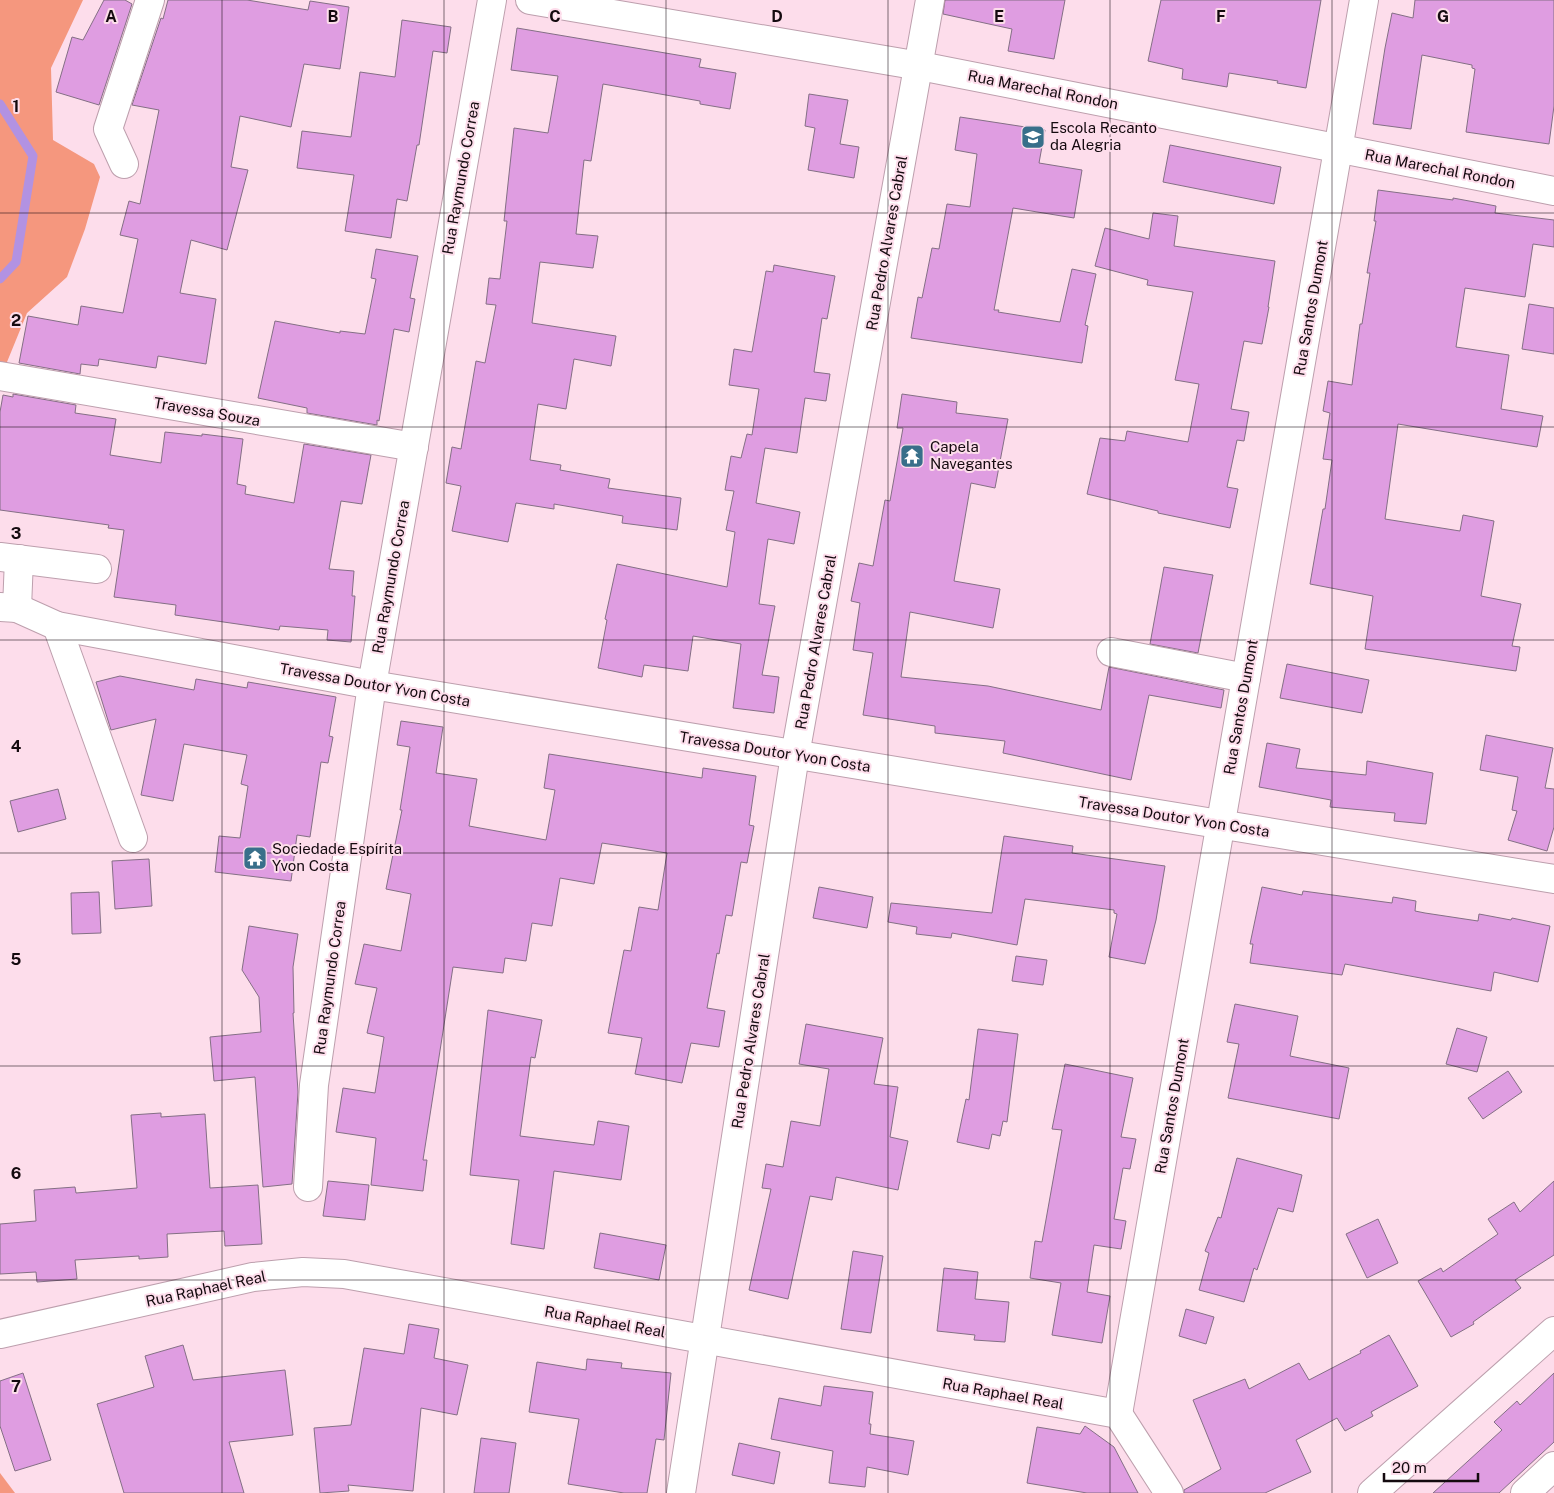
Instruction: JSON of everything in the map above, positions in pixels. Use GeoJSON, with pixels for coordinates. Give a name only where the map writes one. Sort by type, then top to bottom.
{"type":"FeatureCollection","features":[{"type":"Feature","properties":{"kind":"street"},"geometry":{"type":"LineString","coordinates":[[124,164],[108,129],[150,0]]}},
{"type":"Feature","properties":{"kind":"street","name":"Rua Raymundo Correa"},"geometry":{"type":"LineString","coordinates":[[308,1188],[314,1085],[372,685],[492,0]]}},
{"type":"Feature","properties":{"kind":"street","name":"Rua Marechal Rondon"},"geometry":{"type":"LineString","coordinates":[[530,0],[920,66],[1554,191]]}},
{"type":"Feature","properties":{"kind":"street","name":"Rua Pedro Alvares Cabral"},"geometry":{"type":"LineString","coordinates":[[681,1493],[795,755],[920,66],[930,0]]}},
{"type":"Feature","properties":{"kind":"street","name":"Rua Santos Dumont"},"geometry":{"type":"LineString","coordinates":[[1118,1414],[1364,0]]}},
{"type":"Feature","properties":{"kind":"street","name":"Travessa Souza"},"geometry":{"type":"LineString","coordinates":[[0,376],[414,447]]}},
{"type":"Feature","properties":{"kind":"street"},"geometry":{"type":"LineString","coordinates":[[8,608],[9,558],[97,569]]}},
{"type":"Feature","properties":{"kind":"street","name":"Travessa Doutor Yvon Costa"},"geometry":{"type":"LineString","coordinates":[[8,608],[57,626],[372,685],[1554,879]]}},
{"type":"Feature","properties":{"kind":"street"},"geometry":{"type":"LineString","coordinates":[[57,626],[133,838]]}},
{"type":"Feature","properties":{"kind":"street"},"geometry":{"type":"LineString","coordinates":[[1111,652],[1246,678]]}},
{"type":"Feature","properties":{"kind":"street","name":"Rua Raphael Real"},"geometry":{"type":"LineString","coordinates":[[0,1334],[253,1277],[303,1272],[344,1274],[1118,1414]]}},
{"type":"Feature","properties":{"kind":"street"},"geometry":{"type":"LineString","coordinates":[[1372,1493],[1554,1331]]}},
{"type":"Feature","properties":{"kind":"street"},"geometry":{"type":"LineString","coordinates":[[1118,1414],[1169,1493]]}},
{"type":"Feature","properties":{"kind":"street"},"geometry":{"type":"LineString","coordinates":[[1525,1493],[1554,1466]]}},
{"type":"Feature","properties":{"kind":"shaded area"},"geometry":{"type":"Polygon","coordinates":[[[0,0],[83,0],[51,68],[53,140],[94,164],[100,177],[85,229],[67,277],[27,313],[7,362],[0,362],[0,0]]]}},
{"type":"Feature","properties":{"kind":"shaded area"},"geometry":{"type":"Polygon","coordinates":[[[0,1473],[15,1493],[0,1493],[0,1473]]]}},
{"type":"Feature","properties":{"kind":"building"},"geometry":{"type":"Polygon","coordinates":[[[104,0],[125,0],[132,4],[99,105],[56,92],[72,37],[83,40],[104,0]]]}},
{"type":"Feature","properties":{"kind":"building"},"geometry":{"type":"Polygon","coordinates":[[[168,0],[247,0],[308,10],[310,1],[349,7],[340,69],[304,64],[291,127],[240,116],[231,167],[248,170],[227,250],[191,240],[180,293],[216,299],[206,364],[158,356],[156,368],[99,359],[98,366],[81,364],[80,374],[19,363],[28,316],[78,325],[81,306],[123,313],[138,239],[120,235],[129,201],[140,204],[159,110],[132,105],[168,0]]]}},
{"type":"Feature","properties":{"kind":"building"},"geometry":{"type":"Polygon","coordinates":[[[945,0],[1065,0],[1054,59],[1008,51],[1012,29],[943,14],[945,0]]]}},
{"type":"Feature","properties":{"kind":"building"},"geometry":{"type":"Polygon","coordinates":[[[1161,0],[1321,0],[1306,88],[1277,83],[1278,81],[1229,73],[1227,87],[1182,79],[1183,69],[1148,61],[1161,0]]]}},
{"type":"Feature","properties":{"kind":"building"},"geometry":{"type":"Polygon","coordinates":[[[1415,0],[1554,0],[1554,106],[1549,144],[1466,132],[1475,69],[1472,68],[1472,65],[1422,55],[1411,129],[1373,124],[1392,13],[1413,18],[1415,0]]]}},
{"type":"Feature","properties":{"kind":"building"},"geometry":{"type":"Polygon","coordinates":[[[402,20],[451,27],[447,53],[433,51],[419,145],[417,145],[407,201],[397,199],[391,238],[345,231],[354,175],[297,168],[302,131],[351,137],[360,72],[395,77],[402,20]]]}},
{"type":"Feature","properties":{"kind":"building"},"geometry":{"type":"Polygon","coordinates":[[[517,28],[701,59],[699,67],[736,73],[730,109],[700,104],[700,101],[603,84],[591,161],[584,160],[576,234],[598,236],[593,268],[540,262],[532,323],[616,336],[611,366],[574,359],[566,409],[538,404],[530,460],[561,465],[560,470],[610,479],[608,488],[681,498],[677,530],[622,523],[623,516],[554,504],[554,509],[516,503],[508,542],[452,531],[461,486],[446,483],[452,447],[461,449],[476,361],[485,363],[496,305],[486,304],[489,278],[500,279],[507,221],[504,221],[514,128],[548,133],[558,76],[511,70],[517,28]]]}},
{"type":"Feature","properties":{"kind":"building"},"geometry":{"type":"Polygon","coordinates":[[[809,94],[848,100],[840,144],[859,147],[854,178],[808,170],[815,128],[805,126],[809,94]]]}},
{"type":"Feature","properties":{"kind":"building"},"geometry":{"type":"Polygon","coordinates":[[[960,117],[1045,130],[1039,163],[1082,170],[1074,218],[1013,208],[994,310],[1060,322],[1072,269],[1096,274],[1085,325],[1088,326],[1082,363],[911,338],[918,297],[922,298],[932,248],[939,249],[947,204],[970,207],[977,154],[955,150],[960,117]]]}},
{"type":"Feature","properties":{"kind":"building"},"geometry":{"type":"Polygon","coordinates":[[[1170,145],[1281,167],[1274,204],[1163,182],[1170,145]]]}},
{"type":"Feature","properties":{"kind":"building"},"geometry":{"type":"Polygon","coordinates":[[[1378,190],[1453,200],[1453,198],[1496,206],[1495,213],[1554,220],[1554,247],[1533,244],[1525,297],[1465,288],[1456,347],[1509,355],[1501,409],[1543,416],[1537,447],[1398,424],[1385,519],[1460,531],[1463,515],[1494,521],[1481,596],[1521,604],[1512,646],[1520,647],[1516,671],[1365,649],[1373,596],[1310,584],[1323,509],[1325,509],[1332,460],[1323,459],[1330,413],[1323,411],[1328,381],[1352,385],[1360,324],[1362,324],[1370,273],[1367,273],[1376,221],[1374,221],[1378,190]]]}},
{"type":"Feature","properties":{"kind":"building"},"geometry":{"type":"Polygon","coordinates":[[[1153,213],[1178,216],[1174,246],[1275,261],[1262,344],[1244,341],[1231,409],[1249,412],[1244,441],[1237,440],[1227,487],[1238,489],[1230,528],[1158,513],[1158,511],[1087,494],[1100,438],[1125,441],[1127,431],[1188,442],[1199,384],[1175,380],[1193,292],[1147,285],[1148,280],[1095,266],[1105,228],[1149,239],[1153,213]]]}},
{"type":"Feature","properties":{"kind":"building"},"geometry":{"type":"Polygon","coordinates":[[[376,249],[418,256],[410,298],[415,299],[409,332],[394,329],[377,425],[307,413],[307,408],[258,398],[275,321],[340,333],[340,331],[365,334],[376,279],[371,278],[376,249]]]}},
{"type":"Feature","properties":{"kind":"building"},"geometry":{"type":"Polygon","coordinates":[[[774,265],[835,276],[827,319],[822,318],[814,372],[830,374],[826,401],[805,398],[797,453],[765,448],[756,503],[800,512],[794,544],[768,539],[759,604],[775,606],[762,675],[779,677],[774,713],[733,708],[741,644],[693,636],[688,671],[644,665],[642,677],[598,668],[607,620],[605,619],[617,564],[727,587],[735,532],[726,530],[734,491],[725,490],[731,456],[741,458],[747,434],[752,435],[759,389],[729,385],[734,349],[752,352],[766,271],[773,272],[774,265]]]}},
{"type":"Feature","properties":{"kind":"building"},"geometry":{"type":"Polygon","coordinates":[[[1529,304],[1554,308],[1554,354],[1522,349],[1529,304]]]}},
{"type":"Feature","properties":{"kind":"building"},"geometry":{"type":"Polygon","coordinates":[[[13,394],[76,405],[75,413],[116,419],[110,455],[161,463],[165,432],[243,439],[237,484],[246,486],[245,494],[294,503],[304,444],[371,455],[362,504],[341,501],[329,569],[354,571],[352,596],[355,596],[351,642],[327,640],[328,630],[280,626],[279,630],[175,615],[176,605],[114,597],[124,530],[108,528],[109,525],[0,510],[0,412],[3,395],[13,397],[13,394]]]}},
{"type":"Feature","properties":{"kind":"building"},"geometry":{"type":"Polygon","coordinates":[[[902,394],[957,402],[956,413],[1008,419],[995,488],[971,483],[954,581],[1000,589],[993,628],[910,612],[901,677],[988,686],[1101,710],[1109,667],[1224,690],[1221,708],[1149,695],[1131,780],[1003,753],[1005,741],[935,733],[935,726],[863,715],[873,653],[853,650],[860,603],[851,601],[859,563],[873,566],[885,500],[890,501],[903,428],[897,428],[902,394]]]}},
{"type":"Feature","properties":{"kind":"building"},"geometry":{"type":"Polygon","coordinates":[[[1164,567],[1213,575],[1198,653],[1150,644],[1164,567]]]}},
{"type":"Feature","properties":{"kind":"building"},"geometry":{"type":"Polygon","coordinates":[[[1287,664],[1369,680],[1362,713],[1280,698],[1287,664]]]}},
{"type":"Feature","properties":{"kind":"building"},"geometry":{"type":"Polygon","coordinates":[[[120,676],[194,690],[196,679],[247,688],[248,682],[336,697],[329,736],[333,737],[328,763],[321,762],[310,837],[297,835],[291,881],[215,872],[219,836],[240,838],[248,786],[241,784],[247,755],[184,744],[173,801],[141,795],[156,719],[111,730],[96,682],[120,676]]]}},
{"type":"Feature","properties":{"kind":"building"},"geometry":{"type":"Polygon","coordinates":[[[401,721],[443,727],[436,773],[477,779],[469,826],[546,840],[555,790],[544,788],[549,754],[702,778],[703,768],[756,776],[749,825],[754,826],[747,863],[741,862],[732,916],[726,915],[707,1008],[725,1011],[719,1047],[691,1043],[682,1083],[635,1074],[642,1038],[608,1033],[624,950],[631,951],[639,907],[658,910],[667,853],[602,843],[594,884],[560,878],[552,926],[532,923],[526,961],[505,958],[503,973],[453,967],[423,1160],[427,1160],[423,1191],[371,1185],[376,1138],[336,1132],[343,1088],[375,1093],[384,1037],[367,1033],[377,988],[355,984],[364,944],[401,951],[411,894],[386,889],[402,810],[400,810],[410,747],[397,745],[401,721]]]}},
{"type":"Feature","properties":{"kind":"building"},"geometry":{"type":"Polygon","coordinates":[[[1486,735],[1553,748],[1545,788],[1554,789],[1554,827],[1547,851],[1508,840],[1517,811],[1512,810],[1518,777],[1480,770],[1486,735]]]}},
{"type":"Feature","properties":{"kind":"building"},"geometry":{"type":"Polygon","coordinates":[[[1267,743],[1300,749],[1296,768],[1366,775],[1367,761],[1433,773],[1426,824],[1394,821],[1395,813],[1330,807],[1331,800],[1259,787],[1267,743]]]}},
{"type":"Feature","properties":{"kind":"building"},"geometry":{"type":"Polygon","coordinates":[[[58,789],[66,819],[18,832],[10,801],[58,789]]]}},
{"type":"Feature","properties":{"kind":"building"},"geometry":{"type":"Polygon","coordinates":[[[1004,836],[1073,846],[1072,853],[1165,866],[1156,920],[1145,964],[1109,957],[1117,914],[1114,913],[1114,910],[1025,899],[1017,945],[952,933],[951,938],[916,934],[917,927],[888,922],[891,903],[992,913],[1004,836]]]}},
{"type":"Feature","properties":{"kind":"building"},"geometry":{"type":"Polygon","coordinates":[[[149,859],[152,906],[115,909],[112,861],[149,859]]]}},
{"type":"Feature","properties":{"kind":"building"},"geometry":{"type":"Polygon","coordinates":[[[819,887],[873,897],[867,928],[813,918],[819,887]]]}},
{"type":"Feature","properties":{"kind":"building"},"geometry":{"type":"Polygon","coordinates":[[[1262,887],[1302,895],[1303,891],[1392,903],[1393,897],[1416,901],[1415,911],[1425,913],[1478,921],[1479,914],[1511,920],[1512,918],[1550,926],[1538,982],[1494,972],[1491,991],[1345,964],[1342,975],[1250,963],[1253,944],[1250,944],[1262,887]]]}},
{"type":"Feature","properties":{"kind":"building"},"geometry":{"type":"Polygon","coordinates":[[[99,892],[101,933],[72,934],[71,893],[99,892]]]}},
{"type":"Feature","properties":{"kind":"building"},"geometry":{"type":"Polygon","coordinates":[[[249,926],[298,934],[293,967],[293,1013],[298,1092],[292,1184],[263,1187],[255,1077],[214,1081],[210,1037],[261,1032],[259,997],[242,970],[249,926]]]}},
{"type":"Feature","properties":{"kind":"building"},"geometry":{"type":"Polygon","coordinates":[[[1016,956],[1047,960],[1043,985],[1012,981],[1016,956]]]}},
{"type":"Feature","properties":{"kind":"building"},"geometry":{"type":"Polygon","coordinates":[[[1235,1004],[1298,1016],[1290,1056],[1349,1068],[1339,1119],[1228,1098],[1239,1044],[1227,1042],[1235,1004]]]}},
{"type":"Feature","properties":{"kind":"building"},"geometry":{"type":"Polygon","coordinates":[[[488,1010],[542,1020],[535,1058],[531,1057],[520,1136],[594,1145],[598,1121],[629,1126],[621,1180],[554,1171],[544,1249],[511,1244],[519,1180],[470,1175],[488,1010]]]}},
{"type":"Feature","properties":{"kind":"building"},"geometry":{"type":"Polygon","coordinates":[[[806,1024],[883,1038],[874,1084],[898,1087],[890,1137],[908,1141],[898,1190],[836,1177],[832,1200],[810,1196],[788,1299],[749,1290],[771,1189],[762,1188],[766,1164],[783,1167],[791,1121],[820,1126],[829,1069],[799,1064],[806,1024]]]}},
{"type":"Feature","properties":{"kind":"building"},"geometry":{"type":"Polygon","coordinates":[[[1457,1028],[1487,1037],[1477,1072],[1446,1064],[1457,1028]]]}},
{"type":"Feature","properties":{"kind":"building"},"geometry":{"type":"Polygon","coordinates":[[[978,1029],[1018,1034],[1007,1122],[1003,1121],[1000,1136],[992,1134],[989,1149],[957,1142],[966,1099],[969,1100],[978,1029]]]}},
{"type":"Feature","properties":{"kind":"building"},"geometry":{"type":"Polygon","coordinates":[[[1065,1064],[1133,1078],[1121,1137],[1136,1139],[1130,1169],[1123,1168],[1114,1219],[1126,1221],[1121,1249],[1094,1245],[1087,1292],[1110,1296],[1102,1343],[1052,1335],[1061,1283],[1030,1278],[1035,1241],[1042,1242],[1062,1130],[1052,1129],[1065,1064]]]}},
{"type":"Feature","properties":{"kind":"building"},"geometry":{"type":"Polygon","coordinates":[[[1508,1071],[1522,1092],[1483,1119],[1468,1098],[1508,1071]]]}},
{"type":"Feature","properties":{"kind":"building"},"geometry":{"type":"Polygon","coordinates":[[[161,1113],[161,1117],[205,1114],[210,1188],[258,1185],[262,1244],[225,1246],[224,1231],[167,1234],[168,1257],[139,1259],[139,1256],[75,1260],[77,1279],[37,1282],[36,1272],[0,1274],[0,1224],[36,1221],[34,1190],[75,1187],[76,1193],[137,1188],[131,1115],[161,1113]]]}},
{"type":"Feature","properties":{"kind":"building"},"geometry":{"type":"Polygon","coordinates":[[[1237,1158],[1302,1175],[1293,1212],[1278,1208],[1257,1270],[1254,1268],[1244,1302],[1199,1290],[1209,1253],[1205,1251],[1218,1217],[1221,1218],[1237,1158]]]}},
{"type":"Feature","properties":{"kind":"building"},"geometry":{"type":"Polygon","coordinates":[[[328,1181],[369,1185],[365,1220],[323,1216],[328,1181]]]}},
{"type":"Feature","properties":{"kind":"building"},"geometry":{"type":"Polygon","coordinates":[[[1554,1181],[1554,1255],[1515,1280],[1521,1288],[1473,1322],[1474,1324],[1451,1337],[1418,1281],[1441,1268],[1443,1272],[1498,1234],[1488,1219],[1514,1202],[1520,1212],[1554,1181]]]}},
{"type":"Feature","properties":{"kind":"building"},"geometry":{"type":"Polygon","coordinates":[[[1378,1219],[1398,1263],[1367,1278],[1346,1234],[1378,1219]]]}},
{"type":"Feature","properties":{"kind":"building"},"geometry":{"type":"Polygon","coordinates":[[[600,1233],[666,1245],[659,1280],[594,1268],[600,1233]]]}},
{"type":"Feature","properties":{"kind":"building"},"geometry":{"type":"Polygon","coordinates":[[[853,1251],[883,1256],[871,1333],[841,1329],[853,1251]]]}},
{"type":"Feature","properties":{"kind":"building"},"geometry":{"type":"Polygon","coordinates":[[[944,1268],[978,1272],[975,1299],[1009,1302],[1005,1342],[974,1340],[975,1335],[937,1331],[944,1268]]]}},
{"type":"Feature","properties":{"kind":"building"},"geometry":{"type":"Polygon","coordinates":[[[1186,1309],[1214,1317],[1206,1344],[1179,1336],[1186,1309]]]}},
{"type":"Feature","properties":{"kind":"building"},"geometry":{"type":"Polygon","coordinates":[[[409,1324],[439,1329],[434,1358],[468,1365],[457,1415],[421,1408],[413,1491],[348,1485],[349,1491],[320,1493],[314,1428],[351,1425],[364,1348],[404,1354],[409,1324]]]}},
{"type":"Feature","properties":{"kind":"building"},"geometry":{"type":"Polygon","coordinates":[[[1389,1335],[1418,1386],[1371,1412],[1373,1416],[1345,1431],[1337,1418],[1296,1440],[1311,1472],[1265,1493],[1184,1493],[1184,1490],[1221,1469],[1193,1400],[1245,1379],[1249,1389],[1299,1363],[1309,1380],[1361,1353],[1360,1351],[1389,1335]]]}},
{"type":"Feature","properties":{"kind":"building"},"geometry":{"type":"Polygon","coordinates":[[[183,1345],[193,1380],[285,1370],[293,1435],[229,1442],[244,1493],[124,1493],[97,1404],[154,1387],[145,1356],[183,1345]]]}},
{"type":"Feature","properties":{"kind":"building"},"geometry":{"type":"Polygon","coordinates":[[[587,1359],[622,1363],[621,1368],[671,1373],[664,1440],[656,1439],[647,1493],[624,1493],[568,1484],[579,1419],[529,1412],[537,1362],[586,1370],[587,1359]]]}},
{"type":"Feature","properties":{"kind":"building"},"geometry":{"type":"Polygon","coordinates":[[[23,1373],[51,1460],[15,1471],[0,1426],[0,1381],[23,1373]]]}},
{"type":"Feature","properties":{"kind":"building"},"geometry":{"type":"Polygon","coordinates":[[[1554,1373],[1554,1442],[1499,1493],[1433,1493],[1502,1430],[1494,1422],[1517,1401],[1520,1405],[1554,1373]]]}},
{"type":"Feature","properties":{"kind":"building"},"geometry":{"type":"Polygon","coordinates":[[[824,1386],[873,1392],[869,1424],[871,1424],[870,1434],[914,1441],[908,1475],[867,1467],[865,1487],[829,1483],[833,1451],[771,1439],[779,1398],[821,1406],[824,1386]]]}},
{"type":"Feature","properties":{"kind":"building"},"geometry":{"type":"Polygon","coordinates":[[[1085,1426],[1114,1447],[1138,1493],[1087,1493],[1027,1483],[1037,1427],[1080,1434],[1085,1426]]]}},
{"type":"Feature","properties":{"kind":"building"},"geometry":{"type":"Polygon","coordinates":[[[481,1438],[516,1443],[509,1493],[474,1493],[481,1438]]]}},
{"type":"Feature","properties":{"kind":"building"},"geometry":{"type":"Polygon","coordinates":[[[739,1443],[780,1452],[774,1484],[732,1475],[739,1443]]]}},
{"type":"Feature","properties":{"kind":"waterway"},"geometry":{"type":"LineString","coordinates":[[0,104],[33,156],[16,262],[0,279]]}},
{"type":"Feature","properties":{"kind":"place","name":"Escola Recanto da Alegria"},"geometry":{"type":"Point","coordinates":[1033,137]}},
{"type":"Feature","properties":{"kind":"place","name":"Capela Navegantes"},"geometry":{"type":"Point","coordinates":[912,456]}},
{"type":"Feature","properties":{"kind":"place","name":"Sociedade Espírita Yvon Costa"},"geometry":{"type":"Point","coordinates":[255,858]}}]}
